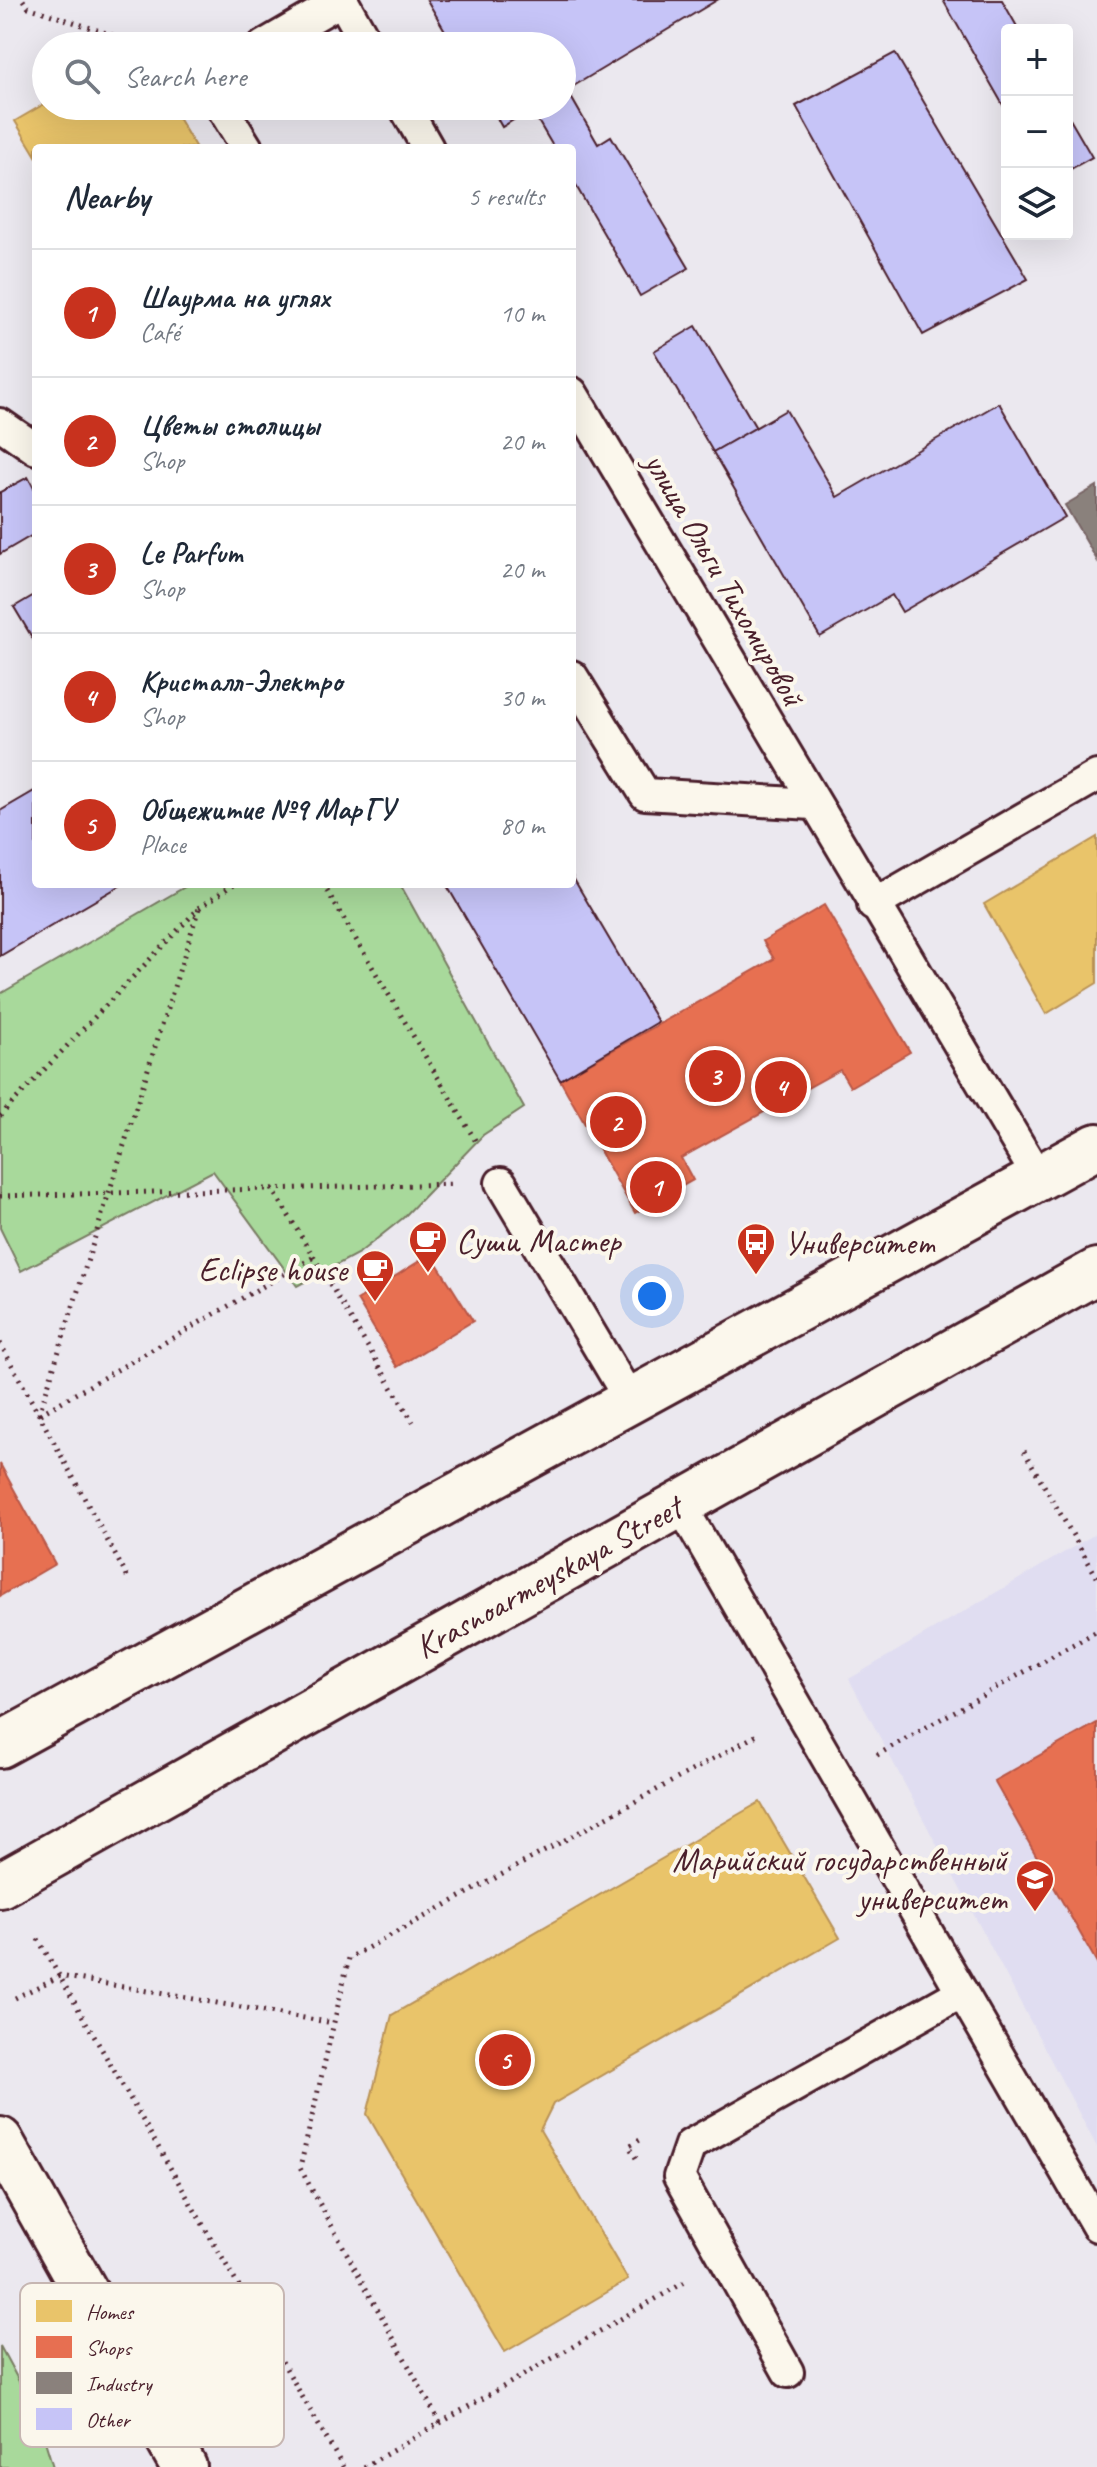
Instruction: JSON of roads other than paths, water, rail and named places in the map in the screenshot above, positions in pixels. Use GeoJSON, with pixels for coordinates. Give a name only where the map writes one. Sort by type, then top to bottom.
{"type":"FeatureCollection","features":[{"type":"Feature","properties":{"kind":"main road"},"geometry":{"type":"LineString","coordinates":[[0,1745],[1097,1146]]}},
{"type":"Feature","properties":{"kind":"main road","name":"Krasnoarmeyskaya Street"},"geometry":{"type":"LineString","coordinates":[[0,1885],[679,1502],[1097,1271]]}},
{"type":"Feature","properties":{"kind":"main road"},"geometry":{"type":"LineString","coordinates":[[0,2140],[80,2283]]}},
{"type":"Feature","properties":{"kind":"main road"},"geometry":{"type":"LineString","coordinates":[[173,2447],[184,2467]]}},
{"type":"Feature","properties":{"kind":"lane"},"geometry":{"type":"LineString","coordinates":[[287,32],[342,0],[360,32]]}},
{"type":"Feature","properties":{"kind":"lane"},"geometry":{"type":"LineString","coordinates":[[230,120],[245,144]]}},
{"type":"Feature","properties":{"kind":"lane"},"geometry":{"type":"LineString","coordinates":[[412,120],[426,144]]}},
{"type":"Feature","properties":{"kind":"lane","name":"улица Ольги Тихомировой"},"geometry":{"type":"LineString","coordinates":[[576,400],[873,905],[1039,1179]]}},
{"type":"Feature","properties":{"kind":"lane"},"geometry":{"type":"LineString","coordinates":[[0,424],[32,446]]}},
{"type":"Feature","properties":{"kind":"lane"},"geometry":{"type":"LineString","coordinates":[[576,682],[645,794],[813,804]]}},
{"type":"Feature","properties":{"kind":"lane"},"geometry":{"type":"LineString","coordinates":[[873,905],[1097,776]]}},
{"type":"Feature","properties":{"kind":"lane"},"geometry":{"type":"LineString","coordinates":[[501,1183],[630,1400]]}},
{"type":"Feature","properties":{"kind":"lane"},"geometry":{"type":"LineString","coordinates":[[679,1502],[1097,2226]]}},
{"type":"Feature","properties":{"kind":"lane"},"geometry":{"type":"LineString","coordinates":[[788,2372],[679,2177],[690,2145],[962,1992]]}},
{"type":"Feature","properties":{"kind":"place","name":"Le Parfum"},"geometry":{"type":"Point","coordinates":[715,1076]}},
{"type":"Feature","properties":{"kind":"place","name":"Кристалл-Электро"},"geometry":{"type":"Point","coordinates":[781,1087]}},
{"type":"Feature","properties":{"kind":"place","name":"Цветы столицы"},"geometry":{"type":"Point","coordinates":[616,1122]}},
{"type":"Feature","properties":{"kind":"place","name":"Шаурма на углях"},"geometry":{"type":"Point","coordinates":[656,1187]}},
{"type":"Feature","properties":{"kind":"place","name":"Суши Мастер"},"geometry":{"type":"Point","coordinates":[428,1274]}},
{"type":"Feature","properties":{"kind":"place","name":"Университет"},"geometry":{"type":"Point","coordinates":[756,1276]}},
{"type":"Feature","properties":{"kind":"place","name":"Eclipse house"},"geometry":{"type":"Point","coordinates":[375,1303]}},
{"type":"Feature","properties":{"kind":"place","name":"Марийский государственный университет"},"geometry":{"type":"Point","coordinates":[1035,1913]}},
{"type":"Feature","properties":{"kind":"place","name":"Общежитие №9 МарГУ"},"geometry":{"type":"Point","coordinates":[505,2060]}}]}
